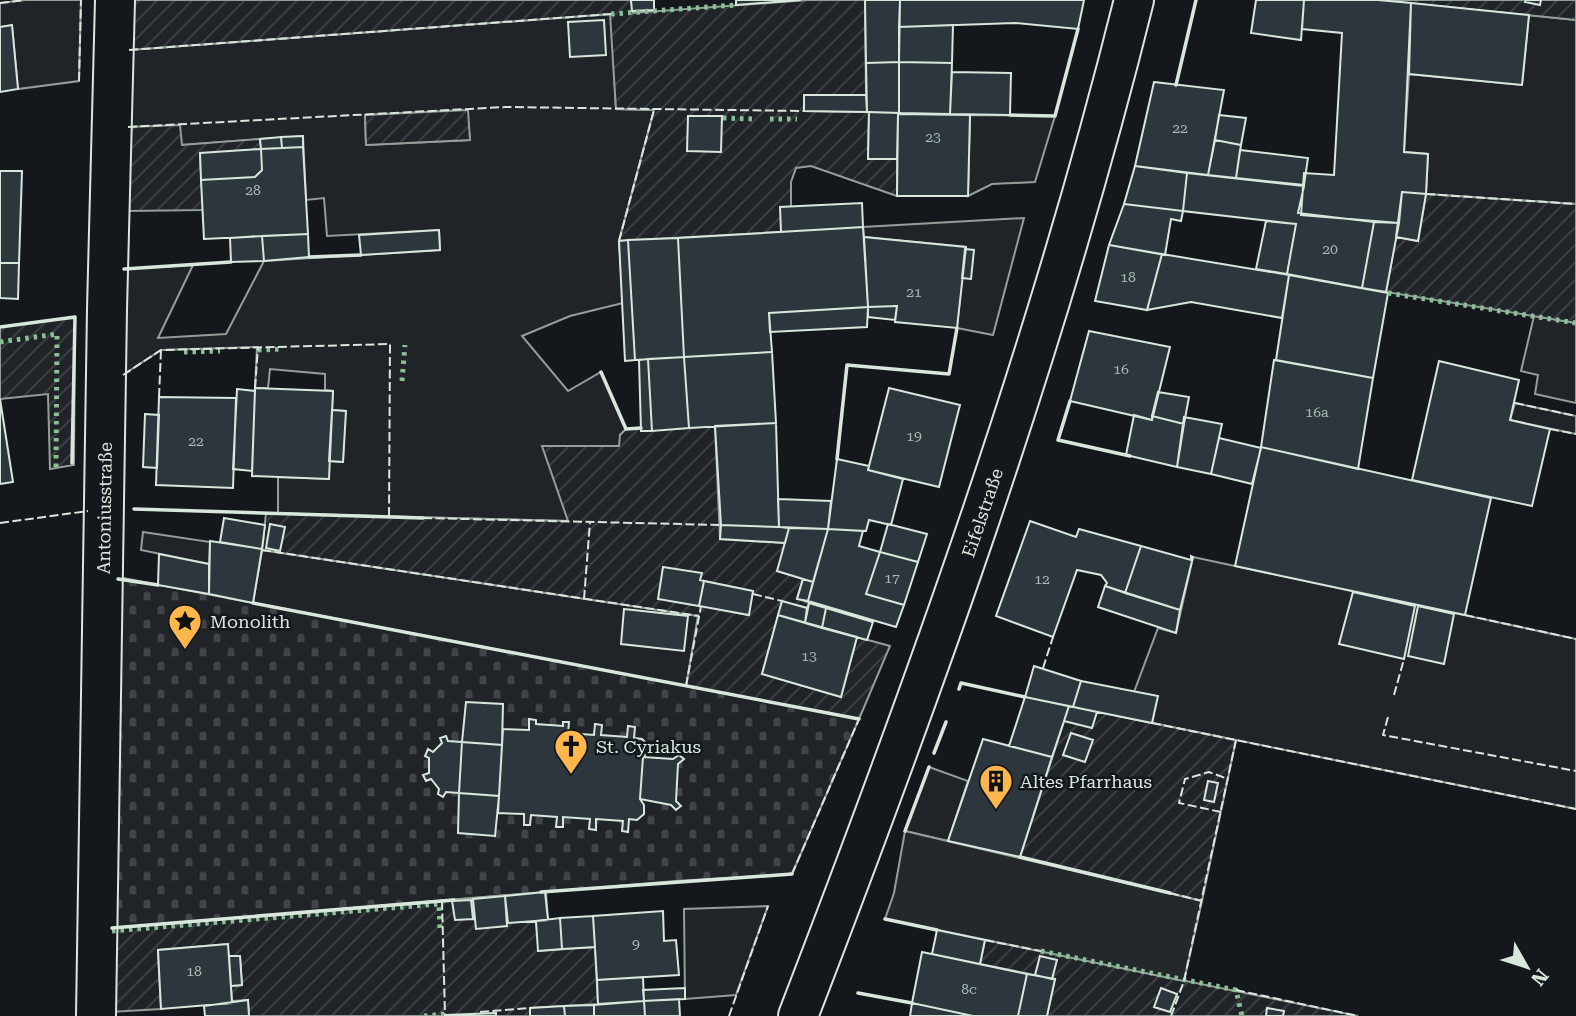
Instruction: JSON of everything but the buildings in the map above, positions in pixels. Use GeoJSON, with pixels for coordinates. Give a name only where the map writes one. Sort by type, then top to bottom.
{"type":"FeatureCollection","features":[{"type":"Feature","properties":{"kind":"main road","name":"Antoniusstraße"},"geometry":{"type":"LineString","coordinates":[[96,1016],[107,309],[115,0]]}},
{"type":"Feature","properties":{"kind":"main road","name":"Eifelstraße"},"geometry":{"type":"LineString","coordinates":[[798,1016],[880,799],[991,485],[1082,191],[1134,0]]}},
{"type":"Feature","properties":{"kind":"green space"},"geometry":{"type":"Polygon","coordinates":[[[81,0],[79,81],[18,89],[12,26],[0,27],[0,3],[81,0]]]}},
{"type":"Feature","properties":{"kind":"green space"},"geometry":{"type":"Polygon","coordinates":[[[131,0],[631,0],[633,13],[808,0],[865,0],[866,95],[804,95],[804,111],[869,112],[868,159],[897,159],[897,196],[811,166],[796,168],[791,182],[791,207],[781,232],[619,241],[654,110],[616,109],[610,14],[129,50],[131,0]]]}},
{"type":"Feature","properties":{"kind":"green space"},"geometry":{"type":"Polygon","coordinates":[[[1378,0],[1576,0],[1576,20],[1378,0]]]}},
{"type":"Feature","properties":{"kind":"green space"},"geometry":{"type":"Polygon","coordinates":[[[611,14],[616,109],[654,110],[619,241],[623,303],[570,316],[522,336],[568,391],[601,372],[626,429],[620,435],[620,446],[569,521],[278,514],[278,477],[329,479],[329,461],[343,462],[345,411],[332,410],[333,391],[325,390],[325,374],[270,369],[268,388],[255,388],[257,347],[161,350],[123,375],[124,269],[193,265],[158,338],[226,334],[264,261],[440,250],[439,230],[327,236],[324,198],[306,200],[303,136],[181,145],[128,127],[129,50],[611,14]],[[467,110],[365,115],[366,145],[470,140],[467,110]]]}},
{"type":"Feature","properties":{"kind":"green space"},"geometry":{"type":"Polygon","coordinates":[[[1529,15],[1576,20],[1576,204],[1426,194],[1428,154],[1404,152],[1409,74],[1522,85],[1529,15]]]}},
{"type":"Feature","properties":{"kind":"green space"},"geometry":{"type":"Polygon","coordinates":[[[468,110],[470,140],[366,145],[365,115],[468,110]]]}},
{"type":"Feature","properties":{"kind":"green space"},"geometry":{"type":"Polygon","coordinates":[[[970,115],[1055,116],[1035,182],[992,184],[968,196],[970,115]]]}},
{"type":"Feature","properties":{"kind":"green space"},"geometry":{"type":"Polygon","coordinates":[[[180,125],[182,145],[260,139],[261,149],[200,154],[203,210],[127,211],[128,127],[180,125]]]}},
{"type":"Feature","properties":{"kind":"green space"},"geometry":{"type":"Polygon","coordinates":[[[1426,194],[1576,204],[1576,323],[1386,292],[1396,237],[1418,241],[1426,194]]]}},
{"type":"Feature","properties":{"kind":"green space"},"geometry":{"type":"Polygon","coordinates":[[[1024,218],[993,335],[957,328],[965,247],[864,237],[863,227],[1024,218]]]}},
{"type":"Feature","properties":{"kind":"green space"},"geometry":{"type":"Polygon","coordinates":[[[1534,316],[1576,323],[1576,403],[1535,394],[1538,375],[1521,371],[1534,316]]]}},
{"type":"Feature","properties":{"kind":"green space"},"geometry":{"type":"Polygon","coordinates":[[[75,317],[74,465],[50,469],[48,394],[0,399],[0,327],[75,317]]]}},
{"type":"Feature","properties":{"kind":"green space"},"geometry":{"type":"Polygon","coordinates":[[[1515,403],[1576,416],[1576,434],[1510,420],[1515,403]]]}},
{"type":"Feature","properties":{"kind":"green space"},"geometry":{"type":"Polygon","coordinates":[[[715,426],[720,539],[785,543],[778,571],[803,579],[797,598],[809,603],[807,608],[782,602],[762,674],[841,697],[857,637],[890,646],[859,719],[686,686],[698,616],[262,550],[266,513],[568,521],[542,446],[619,446],[620,435],[626,429],[641,428],[641,431],[715,426]],[[704,581],[699,605],[748,615],[753,591],[704,581]]]}},
{"type":"Feature","properties":{"kind":"green space"},"geometry":{"type":"Polygon","coordinates":[[[143,532],[210,542],[209,564],[141,550],[143,532]]]}},
{"type":"Feature","properties":{"kind":"green space"},"geometry":{"type":"Polygon","coordinates":[[[262,550],[699,616],[686,686],[253,603],[262,550]]]}},
{"type":"Feature","properties":{"kind":"green space"},"geometry":{"type":"Polygon","coordinates":[[[1193,557],[1576,639],[1576,809],[1152,723],[1157,696],[1134,692],[1158,628],[1176,633],[1193,557]]]}},
{"type":"Feature","properties":{"kind":"green space"},"geometry":{"type":"Polygon","coordinates":[[[118,577],[859,719],[792,874],[676,881],[112,928],[118,577]]]}},
{"type":"Feature","properties":{"kind":"green space"},"geometry":{"type":"Polygon","coordinates":[[[1069,706],[1236,740],[1202,901],[1020,857],[1069,706]]]}},
{"type":"Feature","properties":{"kind":"green space"},"geometry":{"type":"Polygon","coordinates":[[[929,767],[968,781],[948,841],[905,831],[929,767]]]}},
{"type":"Feature","properties":{"kind":"green space"},"geometry":{"type":"Polygon","coordinates":[[[546,892],[548,920],[536,921],[539,951],[595,947],[598,1004],[530,1008],[530,1016],[249,1016],[248,1000],[232,1001],[231,986],[242,985],[240,957],[229,956],[227,944],[158,950],[161,1009],[110,1012],[112,928],[546,892]]]}},
{"type":"Feature","properties":{"kind":"green space"},"geometry":{"type":"Polygon","coordinates":[[[768,906],[736,995],[685,999],[684,909],[768,906]]]}},
{"type":"Feature","properties":{"kind":"green space"},"geometry":{"type":"Polygon","coordinates":[[[985,940],[1358,1016],[1047,1016],[1055,979],[980,964],[985,940]]]}},
{"type":"Feature","properties":{"kind":"shaded area"},"geometry":{"type":"Polygon","coordinates":[[[905,831],[1202,901],[1184,981],[885,919],[894,893],[905,831]]]}},
{"type":"Feature","properties":{"kind":"hedge"},"geometry":{"type":"LineString","coordinates":[[611,14],[736,5]]}},
{"type":"Feature","properties":{"kind":"hedge"},"geometry":{"type":"LineString","coordinates":[[723,118],[753,119]]}},
{"type":"Feature","properties":{"kind":"hedge"},"geometry":{"type":"LineString","coordinates":[[770,119],[797,119]]}},
{"type":"Feature","properties":{"kind":"hedge"},"geometry":{"type":"LineString","coordinates":[[1388,293],[1576,323]]}},
{"type":"Feature","properties":{"kind":"hedge"},"geometry":{"type":"LineString","coordinates":[[0,342],[57,334],[56,468]]}},
{"type":"Feature","properties":{"kind":"hedge"},"geometry":{"type":"LineString","coordinates":[[402,381],[405,345]]}},
{"type":"Feature","properties":{"kind":"hedge"},"geometry":{"type":"LineString","coordinates":[[258,350],[283,349]]}},
{"type":"Feature","properties":{"kind":"hedge"},"geometry":{"type":"LineString","coordinates":[[184,352],[220,351]]}},
{"type":"Feature","properties":{"kind":"hedge"},"geometry":{"type":"LineString","coordinates":[[112,931],[439,904],[440,930]]}},
{"type":"Feature","properties":{"kind":"hedge"},"geometry":{"type":"LineString","coordinates":[[1041,951],[1236,990],[1242,1016]]}},
{"type":"Feature","properties":{"kind":"hedge"},"geometry":{"type":"LineString","coordinates":[[424,1016],[445,1014]]}},
{"type":"Feature","properties":{"kind":"fence"},"geometry":{"type":"LineString","coordinates":[[0,3],[25,0]]}},
{"type":"Feature","properties":{"kind":"fence"},"geometry":{"type":"LineString","coordinates":[[79,81],[81,0]]}},
{"type":"Feature","properties":{"kind":"fence"},"geometry":{"type":"LineString","coordinates":[[129,50],[611,14]]}},
{"type":"Feature","properties":{"kind":"fence"},"geometry":{"type":"LineString","coordinates":[[128,127],[506,107],[804,111]]}},
{"type":"Feature","properties":{"kind":"fence"},"geometry":{"type":"LineString","coordinates":[[619,241],[654,110]]}},
{"type":"Feature","properties":{"kind":"fence"},"geometry":{"type":"LineString","coordinates":[[1426,194],[1576,204]]}},
{"type":"Feature","properties":{"kind":"fence"},"geometry":{"type":"LineString","coordinates":[[123,375],[161,350],[390,344],[389,518]]}},
{"type":"Feature","properties":{"kind":"fence"},"geometry":{"type":"LineString","coordinates":[[255,388],[258,347]]}},
{"type":"Feature","properties":{"kind":"fence"},"geometry":{"type":"LineString","coordinates":[[159,397],[161,350]]}},
{"type":"Feature","properties":{"kind":"fence"},"geometry":{"type":"LineString","coordinates":[[1515,403],[1576,416]]}},
{"type":"Feature","properties":{"kind":"fence"},"geometry":{"type":"LineString","coordinates":[[1550,429],[1576,434]]}},
{"type":"Feature","properties":{"kind":"fence"},"geometry":{"type":"LineString","coordinates":[[0,523],[88,511]]}},
{"type":"Feature","properties":{"kind":"fence"},"geometry":{"type":"LineString","coordinates":[[423,518],[721,525]]}},
{"type":"Feature","properties":{"kind":"fence"},"geometry":{"type":"LineString","coordinates":[[584,599],[590,522]]}},
{"type":"Feature","properties":{"kind":"fence"},"geometry":{"type":"LineString","coordinates":[[262,550],[699,616]]}},
{"type":"Feature","properties":{"kind":"fence"},"geometry":{"type":"LineString","coordinates":[[753,594],[782,601]]}},
{"type":"Feature","properties":{"kind":"fence"},"geometry":{"type":"LineString","coordinates":[[686,686],[701,606]]}},
{"type":"Feature","properties":{"kind":"fence"},"geometry":{"type":"LineString","coordinates":[[1465,615],[1576,639]]}},
{"type":"Feature","properties":{"kind":"fence"},"geometry":{"type":"LineString","coordinates":[[1043,668],[1053,637]]}},
{"type":"Feature","properties":{"kind":"fence"},"geometry":{"type":"LineString","coordinates":[[1394,695],[1404,659]]}},
{"type":"Feature","properties":{"kind":"fence"},"geometry":{"type":"LineString","coordinates":[[1388,717],[1383,735],[1576,771]]}},
{"type":"Feature","properties":{"kind":"fence"},"geometry":{"type":"LineString","coordinates":[[792,874],[859,719]]}},
{"type":"Feature","properties":{"kind":"fence"},"geometry":{"type":"LineString","coordinates":[[1152,723],[1576,809]]}},
{"type":"Feature","properties":{"kind":"fence"},"geometry":{"type":"LineString","coordinates":[[1171,1016],[1184,981],[1236,740]]}},
{"type":"Feature","properties":{"kind":"fence"},"geometry":{"type":"LineString","coordinates":[[1221,812],[1179,803],[1185,779],[1209,772],[1228,779]]}},
{"type":"Feature","properties":{"kind":"fence"},"geometry":{"type":"LineString","coordinates":[[1170,893],[1202,901]]}},
{"type":"Feature","properties":{"kind":"fence"},"geometry":{"type":"LineString","coordinates":[[442,901],[445,1016]]}},
{"type":"Feature","properties":{"kind":"fence"},"geometry":{"type":"LineString","coordinates":[[729,1016],[768,906]]}},
{"type":"Feature","properties":{"kind":"fence"},"geometry":{"type":"LineString","coordinates":[[985,940],[1041,951]]}},
{"type":"Feature","properties":{"kind":"fence"},"geometry":{"type":"LineString","coordinates":[[1236,990],[1358,1016]]}},
{"type":"Feature","properties":{"kind":"fence"},"geometry":{"type":"LineString","coordinates":[[480,1012],[530,1008]]}},
{"type":"Feature","properties":{"kind":"wall"},"geometry":{"type":"LineString","coordinates":[[1176,85],[1196,0]]}},
{"type":"Feature","properties":{"kind":"wall"},"geometry":{"type":"LineString","coordinates":[[1010,115],[1055,116],[1078,29]]}},
{"type":"Feature","properties":{"kind":"wall"},"geometry":{"type":"LineString","coordinates":[[309,257],[361,255]]}},
{"type":"Feature","properties":{"kind":"wall"},"geometry":{"type":"LineString","coordinates":[[124,269],[231,262]]}},
{"type":"Feature","properties":{"kind":"wall"},"geometry":{"type":"LineString","coordinates":[[0,327],[75,317],[72,463]]}},
{"type":"Feature","properties":{"kind":"wall"},"geometry":{"type":"LineString","coordinates":[[837,459],[847,365],[949,374],[957,328]]}},
{"type":"Feature","properties":{"kind":"wall"},"geometry":{"type":"LineString","coordinates":[[601,372],[626,429],[641,428]]}},
{"type":"Feature","properties":{"kind":"wall"},"geometry":{"type":"LineString","coordinates":[[1070,401],[1058,440],[1130,456]]}},
{"type":"Feature","properties":{"kind":"wall"},"geometry":{"type":"LineString","coordinates":[[134,509],[423,518]]}},
{"type":"Feature","properties":{"kind":"wall"},"geometry":{"type":"LineString","coordinates":[[118,579],[158,585]]}},
{"type":"Feature","properties":{"kind":"wall"},"geometry":{"type":"LineString","coordinates":[[253,603],[859,719]]}},
{"type":"Feature","properties":{"kind":"wall"},"geometry":{"type":"LineString","coordinates":[[959,689],[961,683],[1025,697]]}},
{"type":"Feature","properties":{"kind":"wall"},"geometry":{"type":"LineString","coordinates":[[934,753],[946,722]]}},
{"type":"Feature","properties":{"kind":"wall"},"geometry":{"type":"LineString","coordinates":[[905,831],[929,767]]}},
{"type":"Feature","properties":{"kind":"wall"},"geometry":{"type":"LineString","coordinates":[[1020,857],[1170,893]]}},
{"type":"Feature","properties":{"kind":"wall"},"geometry":{"type":"LineString","coordinates":[[541,892],[792,874]]}},
{"type":"Feature","properties":{"kind":"wall"},"geometry":{"type":"LineString","coordinates":[[112,928],[454,900]]}},
{"type":"Feature","properties":{"kind":"wall"},"geometry":{"type":"LineString","coordinates":[[885,919],[937,930]]}},
{"type":"Feature","properties":{"kind":"wall"},"geometry":{"type":"LineString","coordinates":[[858,993],[912,1003]]}},
{"type":"Feature","properties":{"kind":"place","name":"Monolith"},"geometry":{"type":"Point","coordinates":[185,651]}},
{"type":"Feature","properties":{"kind":"place","name":"St. Cyriakus"},"geometry":{"type":"Point","coordinates":[571,776]}},
{"type":"Feature","properties":{"kind":"place","name":"Altes Pfarrhaus"},"geometry":{"type":"Point","coordinates":[996,811]}}]}
